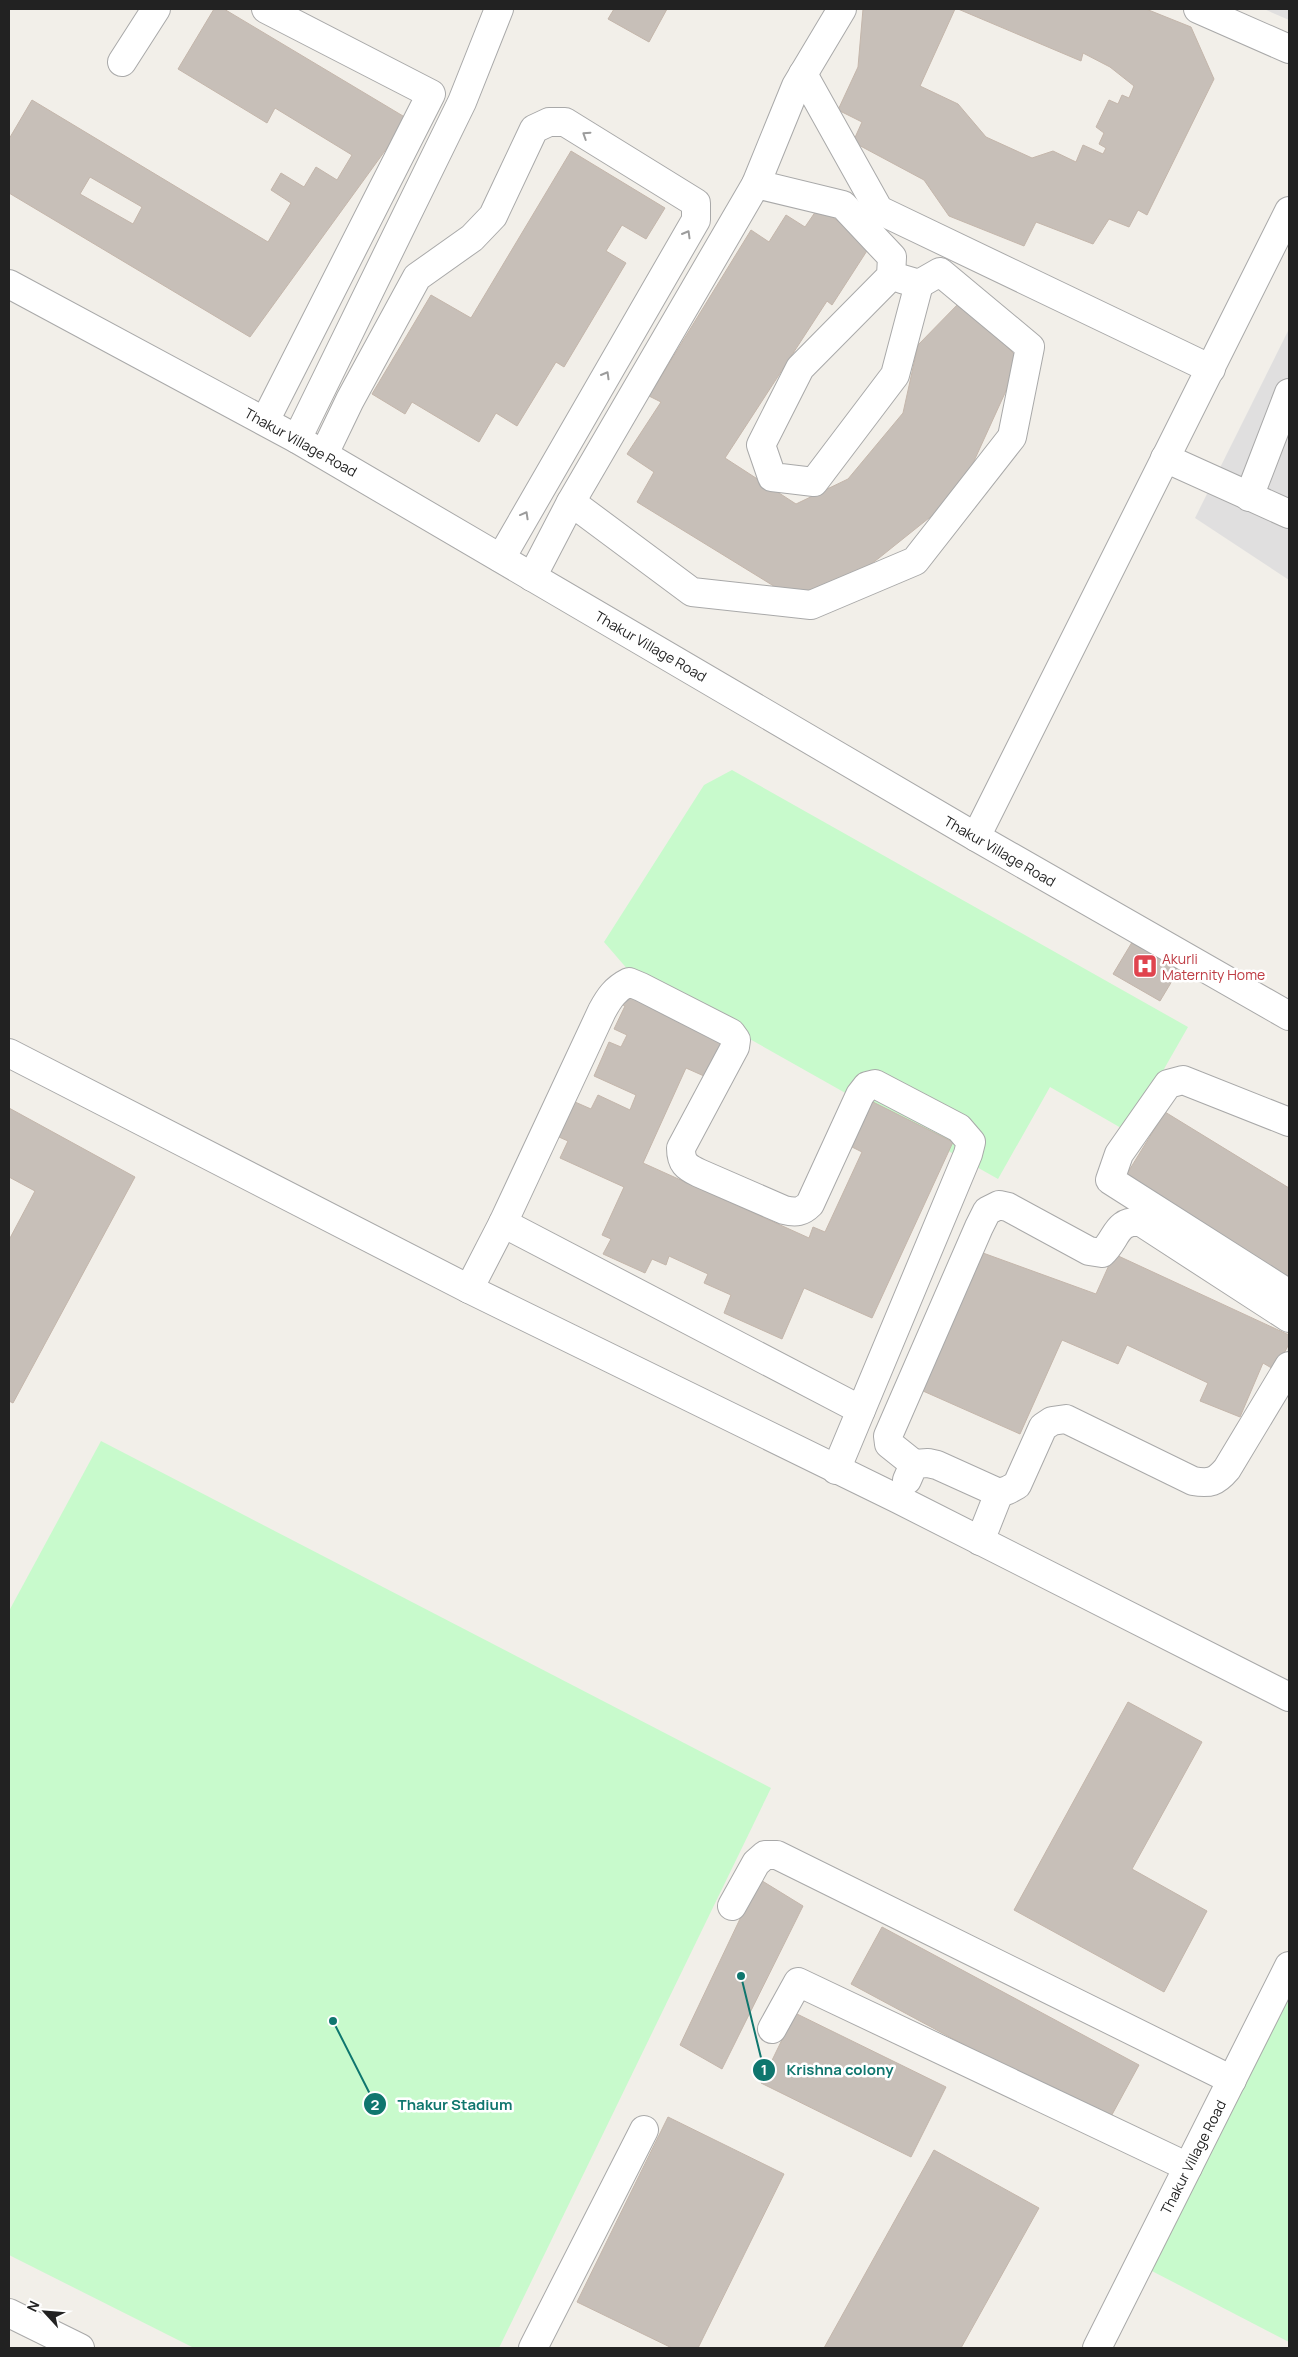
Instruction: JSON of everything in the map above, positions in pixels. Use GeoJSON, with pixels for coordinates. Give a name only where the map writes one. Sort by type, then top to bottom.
{"type":"FeatureCollection","features":[{"type":"Feature","properties":{"kind":"street"},"geometry":{"type":"LineString","coordinates":[[122,62],[156,9]]}},
{"type":"Feature","properties":{"kind":"street"},"geometry":{"type":"LineString","coordinates":[[265,421],[431,94],[266,9]]}},
{"type":"Feature","properties":{"kind":"street"},"geometry":{"type":"LineString","coordinates":[[298,438],[462,102],[499,9]]}},
{"type":"Feature","properties":{"kind":"street"},"geometry":{"type":"LineString","coordinates":[[532,577],[571,502],[756,184],[803,74],[842,9]]}},
{"type":"Feature","properties":{"kind":"street"},"geometry":{"type":"LineString","coordinates":[[1198,9],[1289,49]]}},
{"type":"Feature","properties":{"kind":"street"},"geometry":{"type":"LineString","coordinates":[[803,74],[879,210],[1211,369]]}},
{"type":"Feature","properties":{"kind":"street"},"geometry":{"type":"LineString","coordinates":[[324,454],[350,400],[418,277],[472,238],[493,216],[534,129],[549,122],[565,122],[696,202],[696,220],[501,558]]}},
{"type":"Feature","properties":{"kind":"street"},"geometry":{"type":"LineString","coordinates":[[571,502],[692,592],[811,605],[915,561],[1012,437],[1030,347],[940,272],[919,284],[895,376],[814,482],[772,477],[761,446],[800,368],[891,276],[892,257],[843,205],[756,184]]}},
{"type":"Feature","properties":{"kind":"street"},"geometry":{"type":"LineString","coordinates":[[976,837],[1289,211]]}},
{"type":"Feature","properties":{"kind":"street"},"geometry":{"type":"LineString","coordinates":[[891,276],[919,284]]}},
{"type":"Feature","properties":{"kind":"street","name":"Thakur Village Road"},"geometry":{"type":"LineString","coordinates":[[9,284],[298,438],[976,837],[1289,1016]]}},
{"type":"Feature","properties":{"kind":"street"},"geometry":{"type":"LineString","coordinates":[[1250,497],[1289,393]]}},
{"type":"Feature","properties":{"kind":"street"},"geometry":{"type":"LineString","coordinates":[[1165,458],[1289,514]]}},
{"type":"Feature","properties":{"kind":"street"},"geometry":{"type":"LineString","coordinates":[[469,1289],[503,1223],[602,1011],[610,996],[618,987],[629,982],[723,1027],[731,1033],[736,1040],[735,1046],[681,1148],[681,1160],[688,1168],[784,1210],[793,1212],[803,1211],[810,1204],[860,1095],[867,1086],[875,1084],[959,1128],[971,1142],[968,1154],[836,1470]]}},
{"type":"Feature","properties":{"kind":"street"},"geometry":{"type":"LineString","coordinates":[[9,1053],[469,1289],[898,1499],[1289,1697]]}},
{"type":"Feature","properties":{"kind":"street"},"geometry":{"type":"LineString","coordinates":[[1289,1122],[1183,1080],[1168,1084],[1119,1154],[1110,1180],[1289,1294]]}},
{"type":"Feature","properties":{"kind":"street"},"geometry":{"type":"LineString","coordinates":[[1289,1318],[1140,1222],[1129,1221],[1120,1226],[1110,1246],[1102,1253],[1089,1252],[1062,1235],[999,1205],[987,1211],[979,1227],[888,1436],[889,1444],[914,1464],[928,1463],[937,1465],[999,1493],[1017,1484],[1043,1427],[1052,1421],[1066,1419],[1193,1481],[1208,1484],[1218,1479],[1227,1469],[1289,1366]]}},
{"type":"Feature","properties":{"kind":"street"},"geometry":{"type":"LineString","coordinates":[[503,1223],[861,1410]]}},
{"type":"Feature","properties":{"kind":"street"},"geometry":{"type":"LineString","coordinates":[[898,1499],[914,1464]]}},
{"type":"Feature","properties":{"kind":"street"},"geometry":{"type":"LineString","coordinates":[[980,1541],[999,1493]]}},
{"type":"Feature","properties":{"kind":"street"},"geometry":{"type":"LineString","coordinates":[[732,1906],[756,1862],[765,1856],[777,1854],[1232,2080]]}},
{"type":"Feature","properties":{"kind":"street","name":"Thakur Village Road"},"geometry":{"type":"LineString","coordinates":[[1097,2348],[1289,1966]]}},
{"type":"Feature","properties":{"kind":"street"},"geometry":{"type":"LineString","coordinates":[[772,2029],[798,1982],[1188,2167]]}},
{"type":"Feature","properties":{"kind":"street"},"geometry":{"type":"LineString","coordinates":[[533,2348],[644,2130]]}},
{"type":"Feature","properties":{"kind":"street"},"geometry":{"type":"LineString","coordinates":[[9,2313],[43,2340],[80,2348]]}},
{"type":"Feature","properties":{"kind":"shaded area"},"geometry":{"type":"Polygon","coordinates":[[[1264,9],[1289,9],[1289,20],[1264,9]]]}},
{"type":"Feature","properties":{"kind":"shaded area"},"geometry":{"type":"Polygon","coordinates":[[[1289,329],[1289,580],[1195,518],[1289,329]]]}},
{"type":"Feature","properties":{"kind":"green space"},"geometry":{"type":"Polygon","coordinates":[[[732,770],[1188,1027],[1128,1132],[1050,1087],[998,1179],[629,971],[604,942],[704,785],[732,770]]]}},
{"type":"Feature","properties":{"kind":"green space"},"geometry":{"type":"Polygon","coordinates":[[[101,1441],[771,1788],[499,2348],[194,2348],[9,2255],[9,1611],[101,1441]]]}},
{"type":"Feature","properties":{"kind":"green space"},"geometry":{"type":"Polygon","coordinates":[[[1289,1999],[1289,2342],[1148,2269],[1289,1999]]]}},
{"type":"Feature","properties":{"kind":"building"},"geometry":{"type":"Polygon","coordinates":[[[214,9],[224,9],[408,119],[250,337],[9,193],[9,139],[32,100],[268,242],[291,203],[271,190],[281,173],[304,187],[316,167],[337,180],[352,155],[275,108],[267,123],[178,69],[214,9]],[[90,177],[80,194],[133,224],[142,207],[90,177]]]}},
{"type":"Feature","properties":{"kind":"building"},"geometry":{"type":"Polygon","coordinates":[[[614,9],[667,9],[649,42],[608,19],[614,9]]]}},
{"type":"Feature","properties":{"kind":"building"},"geometry":{"type":"Polygon","coordinates":[[[863,9],[955,9],[920,86],[958,104],[986,137],[1032,158],[1053,151],[1076,162],[1083,145],[1103,154],[1106,148],[1099,144],[1104,133],[1096,127],[1109,100],[1118,104],[1122,95],[1129,98],[1134,86],[1110,67],[1083,53],[1081,61],[958,9],[1146,9],[1191,27],[1214,79],[1147,215],[1138,210],[1129,227],[1109,219],[1093,244],[1036,222],[1024,246],[949,216],[924,180],[853,142],[862,122],[838,110],[858,67],[863,9]]]}},
{"type":"Feature","properties":{"kind":"building"},"geometry":{"type":"Polygon","coordinates":[[[571,151],[665,208],[646,239],[622,225],[606,251],[626,263],[564,367],[556,362],[517,426],[496,413],[479,442],[412,402],[405,414],[372,394],[431,295],[471,318],[571,151]]]}},
{"type":"Feature","properties":{"kind":"building"},"geometry":{"type":"Polygon","coordinates":[[[818,208],[872,243],[832,305],[827,301],[725,458],[796,504],[848,479],[903,413],[918,345],[961,301],[1020,360],[959,494],[845,583],[790,596],[637,502],[654,472],[627,454],[661,402],[649,396],[751,230],[769,242],[786,215],[805,227],[818,208]]]}},
{"type":"Feature","properties":{"kind":"building"},"geometry":{"type":"Polygon","coordinates":[[[1137,934],[1184,961],[1160,1001],[1113,974],[1137,934]]]}},
{"type":"Feature","properties":{"kind":"building"},"geometry":{"type":"Polygon","coordinates":[[[627,991],[731,1038],[713,1080],[686,1068],[643,1163],[809,1238],[813,1227],[825,1232],[862,1152],[850,1146],[871,1101],[953,1142],[872,1318],[804,1288],[782,1339],[724,1313],[731,1295],[704,1283],[708,1274],[669,1256],[666,1265],[652,1259],[645,1273],[603,1254],[611,1239],[602,1235],[624,1187],[560,1158],[568,1141],[559,1137],[575,1102],[591,1109],[598,1095],[630,1110],[636,1095],[594,1076],[609,1042],[621,1047],[627,1035],[614,1029],[625,1006],[621,1004],[627,991]]]}},
{"type":"Feature","properties":{"kind":"building"},"geometry":{"type":"Polygon","coordinates":[[[9,1108],[135,1177],[13,1403],[9,1401],[9,1240],[35,1191],[9,1177],[9,1108]]]}},
{"type":"Feature","properties":{"kind":"building"},"geometry":{"type":"Polygon","coordinates":[[[1165,1112],[1289,1188],[1289,1278],[1125,1177],[1165,1112]]]}},
{"type":"Feature","properties":{"kind":"building"},"geometry":{"type":"Polygon","coordinates":[[[983,1253],[1096,1294],[1114,1254],[1289,1335],[1289,1344],[1275,1370],[1263,1363],[1240,1417],[1200,1401],[1208,1383],[1127,1345],[1118,1364],[1062,1340],[1020,1434],[914,1387],[983,1253]]]}},
{"type":"Feature","properties":{"kind":"building"},"geometry":{"type":"Polygon","coordinates":[[[1128,1702],[1202,1742],[1132,1869],[1207,1911],[1164,1992],[1014,1910],[1128,1702]]]}},
{"type":"Feature","properties":{"kind":"building"},"geometry":{"type":"Polygon","coordinates":[[[759,1879],[803,1906],[722,2069],[680,2045],[759,1879]]]}},
{"type":"Feature","properties":{"kind":"building"},"geometry":{"type":"Polygon","coordinates":[[[882,1927],[1139,2065],[1108,2122],[851,1984],[882,1927]]]}},
{"type":"Feature","properties":{"kind":"building"},"geometry":{"type":"Polygon","coordinates":[[[795,2013],[946,2087],[911,2157],[761,2083],[795,2013]]]}},
{"type":"Feature","properties":{"kind":"building"},"geometry":{"type":"Polygon","coordinates":[[[668,2117],[784,2174],[698,2348],[672,2348],[577,2302],[668,2117]]]}},
{"type":"Feature","properties":{"kind":"building"},"geometry":{"type":"Polygon","coordinates":[[[934,2150],[1039,2208],[961,2348],[824,2348],[934,2150]]]}},
{"type":"Feature","properties":{"kind":"place","name":"Akurli Maternity Home"},"geometry":{"type":"Point","coordinates":[1145,966]}},
{"type":"Feature","properties":{"kind":"place","name":"Krishna colony"},"geometry":{"type":"Point","coordinates":[741,1976]}},
{"type":"Feature","properties":{"kind":"place","name":"Thakur Stadium"},"geometry":{"type":"Point","coordinates":[333,2021]}}]}
